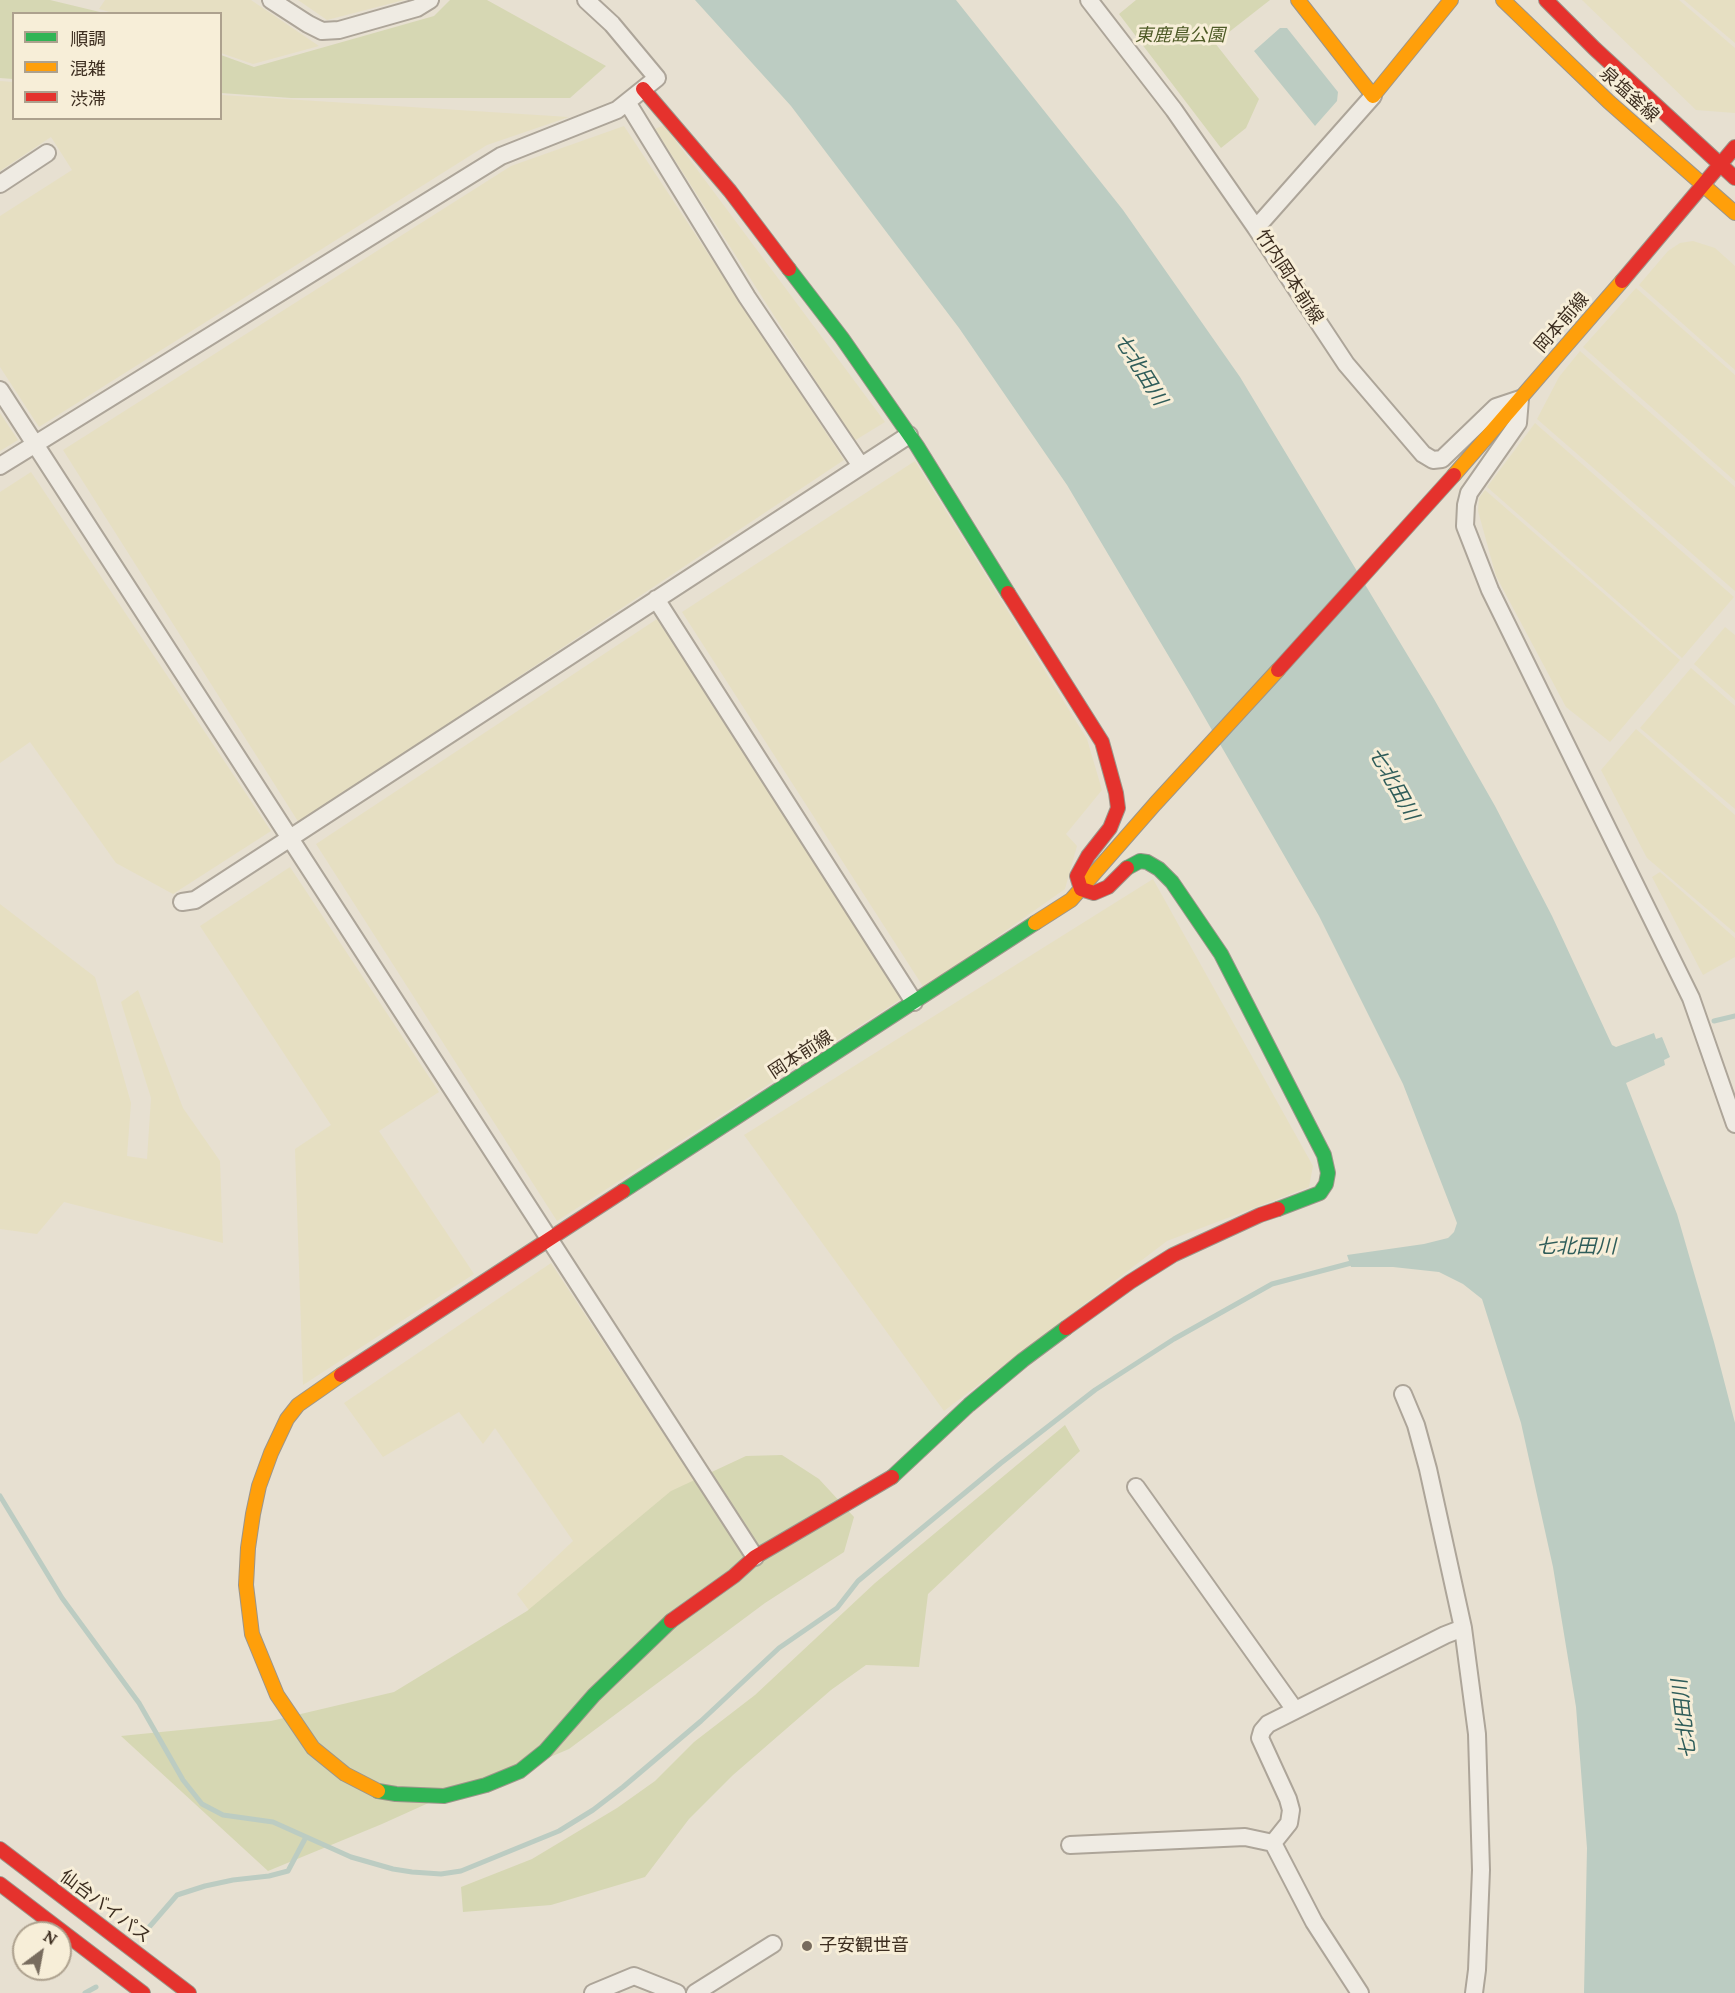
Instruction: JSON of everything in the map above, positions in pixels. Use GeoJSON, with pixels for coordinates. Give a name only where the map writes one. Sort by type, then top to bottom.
{"type":"FeatureCollection","features":[{"type":"Feature","properties":{"kind":"main road"},"geometry":{"type":"LineString","coordinates":[[1298,0],[1373,96],[1451,0]]}},
{"type":"Feature","properties":{"kind":"main road","name":"泉塩釜線"},"geometry":{"type":"LineString","coordinates":[[1503,0],[1609,102],[1735,213]]}},
{"type":"Feature","properties":{"kind":"main road"},"geometry":{"type":"LineString","coordinates":[[1546,0],[1595,49],[1735,178]]}},
{"type":"Feature","properties":{"kind":"main road"},"geometry":{"type":"LineString","coordinates":[[644,89],[730,191],[842,338],[909,435],[1102,742],[1118,808],[1110,828],[1088,856],[1077,876],[1081,889]]}},
{"type":"Feature","properties":{"kind":"main road","name":"岡本前線"},"geometry":{"type":"LineString","coordinates":[[1081,889],[1094,893],[1108,887],[1124,870],[1140,861],[1147,862],[1172,882],[1221,954],[1324,1155],[1328,1173],[1326,1184],[1320,1193],[1260,1215],[1184,1250],[1130,1282],[1023,1360],[955,1418],[890,1479],[755,1557],[734,1576],[674,1619],[594,1695],[545,1750],[519,1772],[486,1785],[444,1796],[396,1794],[373,1790],[345,1774],[313,1748],[277,1695],[264,1670],[252,1634],[247,1576],[248,1548],[259,1486],[270,1453],[287,1419],[298,1405],[311,1394],[1071,900],[1155,804],[1414,521],[1704,186],[1735,147]]}},
{"type":"Feature","properties":{"kind":"main road","name":"仙台バイパス"},"geometry":{"type":"LineString","coordinates":[[0,1850],[189,1993]]}},
{"type":"Feature","properties":{"kind":"main road"},"geometry":{"type":"LineString","coordinates":[[0,1884],[143,1993]]}},
{"type":"Feature","properties":{"kind":"street"},"geometry":{"type":"LineString","coordinates":[[272,0],[322,31],[339,30],[417,8],[430,0]]}},
{"type":"Feature","properties":{"kind":"street"},"geometry":{"type":"LineString","coordinates":[[0,466],[501,156],[617,110],[644,89],[657,78],[612,24],[586,0]]}},
{"type":"Feature","properties":{"kind":"street","name":"竹内岡本前線"},"geometry":{"type":"LineString","coordinates":[[1089,0],[1174,110],[1346,364],[1423,454],[1432,460],[1442,459],[1496,407],[1520,399]]}},
{"type":"Feature","properties":{"kind":"street"},"geometry":{"type":"LineString","coordinates":[[1256,228],[1373,96]]}},
{"type":"Feature","properties":{"kind":"street"},"geometry":{"type":"LineString","coordinates":[[627,102],[747,297],[861,466]]}},
{"type":"Feature","properties":{"kind":"street"},"geometry":{"type":"LineString","coordinates":[[0,184],[47,153]]}},
{"type":"Feature","properties":{"kind":"street"},"geometry":{"type":"LineString","coordinates":[[0,390],[755,1557]]}},
{"type":"Feature","properties":{"kind":"street"},"geometry":{"type":"LineString","coordinates":[[1520,399],[1518,423],[1469,493],[1465,526],[1490,590],[1690,998],[1735,1124]]}},
{"type":"Feature","properties":{"kind":"street"},"geometry":{"type":"LineString","coordinates":[[182,902],[195,900],[909,435]]}},
{"type":"Feature","properties":{"kind":"street"},"geometry":{"type":"LineString","coordinates":[[656,599],[914,1002]]}},
{"type":"Feature","properties":{"kind":"street"},"geometry":{"type":"LineString","coordinates":[[1403,1394],[1416,1425],[1428,1469],[1462,1628],[1477,1734],[1481,1870],[1474,1993]]}},
{"type":"Feature","properties":{"kind":"street"},"geometry":{"type":"LineString","coordinates":[[1136,1487],[1295,1710]]}},
{"type":"Feature","properties":{"kind":"street"},"geometry":{"type":"LineString","coordinates":[[1273,1842],[1289,1823],[1290,1810],[1288,1799],[1260,1738],[1268,1724],[1462,1628]]}},
{"type":"Feature","properties":{"kind":"street"},"geometry":{"type":"LineString","coordinates":[[1070,1845],[1245,1837],[1273,1842]]}},
{"type":"Feature","properties":{"kind":"street"},"geometry":{"type":"LineString","coordinates":[[1273,1842],[1314,1922],[1360,1993]]}},
{"type":"Feature","properties":{"kind":"street"},"geometry":{"type":"LineString","coordinates":[[695,1993],[773,1944]]}},
{"type":"Feature","properties":{"kind":"street"},"geometry":{"type":"LineString","coordinates":[[593,1993],[634,1976],[677,1993]]}},
{"type":"Feature","properties":{"kind":"shaded area"},"geometry":{"type":"Polygon","coordinates":[[[105,0],[251,0],[319,46],[253,64],[222,53],[222,12],[110,12],[99,9],[105,0]]]}},
{"type":"Feature","properties":{"kind":"shaded area"},"geometry":{"type":"Polygon","coordinates":[[[298,0],[404,0],[327,20],[298,0]]]}},
{"type":"Feature","properties":{"kind":"shaded area"},"geometry":{"type":"Polygon","coordinates":[[[1582,0],[1679,0],[1735,48],[1735,113],[1696,110],[1582,0]]]}},
{"type":"Feature","properties":{"kind":"shaded area"},"geometry":{"type":"Polygon","coordinates":[[[1684,0],[1735,0],[1735,43],[1684,0]]]}},
{"type":"Feature","properties":{"kind":"shaded area"},"geometry":{"type":"Polygon","coordinates":[[[0,81],[12,82],[12,120],[222,120],[222,95],[569,117],[487,145],[39,427],[0,367],[0,216],[72,170],[51,137],[0,171],[0,81]]]}},
{"type":"Feature","properties":{"kind":"shaded area"},"geometry":{"type":"Polygon","coordinates":[[[664,125],[885,422],[854,441],[655,129],[664,125]]]}},
{"type":"Feature","properties":{"kind":"shaded area"},"geometry":{"type":"Polygon","coordinates":[[[624,126],[844,460],[299,823],[63,450],[511,166],[624,126]]]}},
{"type":"Feature","properties":{"kind":"shaded area"},"geometry":{"type":"Polygon","coordinates":[[[1693,241],[1715,248],[1735,266],[1735,370],[1639,285],[1668,251],[1680,243],[1693,241]]]}},
{"type":"Feature","properties":{"kind":"shaded area"},"geometry":{"type":"Polygon","coordinates":[[[1636,288],[1735,375],[1735,481],[1583,347],[1636,288]]]}},
{"type":"Feature","properties":{"kind":"shaded area"},"geometry":{"type":"Polygon","coordinates":[[[1580,351],[1735,487],[1735,591],[1537,419],[1559,377],[1580,351]]]}},
{"type":"Feature","properties":{"kind":"shaded area"},"geometry":{"type":"Polygon","coordinates":[[[0,413],[18,440],[0,451],[0,413]]]}},
{"type":"Feature","properties":{"kind":"shaded area"},"geometry":{"type":"Polygon","coordinates":[[[1535,423],[1734,597],[1682,658],[1487,487],[1535,423]]]}},
{"type":"Feature","properties":{"kind":"shaded area"},"geometry":{"type":"Polygon","coordinates":[[[915,461],[1087,739],[1102,790],[1066,834],[1077,846],[1065,889],[924,988],[682,612],[915,461]]]}},
{"type":"Feature","properties":{"kind":"shaded area"},"geometry":{"type":"Polygon","coordinates":[[[31,472],[271,831],[173,894],[116,863],[30,742],[0,763],[0,492],[31,472]]]}},
{"type":"Feature","properties":{"kind":"shaded area"},"geometry":{"type":"Polygon","coordinates":[[[1485,490],[1680,660],[1610,742],[1566,707],[1496,576],[1478,511],[1479,498],[1485,490]]]}},
{"type":"Feature","properties":{"kind":"shaded area"},"geometry":{"type":"Polygon","coordinates":[[[657,619],[901,999],[557,1221],[316,844],[657,619]]]}},
{"type":"Feature","properties":{"kind":"shaded area"},"geometry":{"type":"Polygon","coordinates":[[[1725,627],[1735,635],[1735,700],[1694,664],[1725,627]]]}},
{"type":"Feature","properties":{"kind":"shaded area"},"geometry":{"type":"Polygon","coordinates":[[[1691,668],[1735,706],[1735,809],[1640,728],[1691,668]]]}},
{"type":"Feature","properties":{"kind":"shaded area"},"geometry":{"type":"Polygon","coordinates":[[[1636,729],[1735,815],[1735,933],[1647,858],[1601,770],[1636,729]]]}},
{"type":"Feature","properties":{"kind":"shaded area"},"geometry":{"type":"Polygon","coordinates":[[[290,867],[439,1092],[379,1131],[474,1274],[303,1385],[295,1149],[331,1125],[200,926],[290,867]]]}},
{"type":"Feature","properties":{"kind":"shaded area"},"geometry":{"type":"Polygon","coordinates":[[[1660,872],[1735,938],[1735,957],[1703,975],[1652,877],[1660,872]]]}},
{"type":"Feature","properties":{"kind":"shaded area"},"geometry":{"type":"Polygon","coordinates":[[[1153,879],[1313,1166],[1309,1187],[1167,1241],[944,1411],[744,1135],[1153,879]]]}},
{"type":"Feature","properties":{"kind":"shaded area"},"geometry":{"type":"Polygon","coordinates":[[[0,904],[95,977],[131,1103],[127,1156],[147,1159],[151,1098],[121,1002],[138,990],[183,1108],[220,1161],[223,1243],[64,1202],[37,1234],[0,1229],[0,904]]]}},
{"type":"Feature","properties":{"kind":"shaded area"},"geometry":{"type":"Polygon","coordinates":[[[551,1263],[740,1550],[580,1680],[517,1594],[573,1541],[495,1428],[483,1444],[459,1412],[383,1457],[344,1403],[551,1263]]]}},
{"type":"Feature","properties":{"kind":"green space"},"geometry":{"type":"Polygon","coordinates":[[[0,0],[50,0],[100,12],[12,12],[12,79],[0,78],[0,0]]]}},
{"type":"Feature","properties":{"kind":"green space"},"geometry":{"type":"Polygon","coordinates":[[[450,0],[487,0],[606,66],[570,98],[291,98],[222,93],[222,55],[254,67],[434,16],[450,0]]]}},
{"type":"Feature","properties":{"kind":"green space","name":"東鹿島公園"},"geometry":{"type":"Polygon","coordinates":[[[1136,0],[1270,0],[1215,43],[1259,99],[1246,128],[1221,148],[1119,14],[1136,0]]]}},
{"type":"Feature","properties":{"kind":"green space"},"geometry":{"type":"Polygon","coordinates":[[[1065,1425],[1080,1451],[928,1594],[919,1667],[866,1665],[831,1690],[733,1775],[689,1819],[645,1877],[551,1905],[463,1912],[461,1887],[532,1859],[617,1808],[655,1781],[694,1742],[755,1695],[875,1583],[1065,1425]]]}},
{"type":"Feature","properties":{"kind":"green space"},"geometry":{"type":"Polygon","coordinates":[[[782,1455],[819,1479],[854,1517],[844,1552],[765,1603],[569,1749],[474,1789],[444,1796],[268,1871],[121,1736],[271,1721],[394,1692],[527,1611],[671,1491],[746,1456],[782,1455]]]}},
{"type":"Feature","properties":{"kind":"water","name":"七北田川"},"geometry":{"type":"Polygon","coordinates":[[[695,0],[956,0],[1123,210],[1240,377],[1434,699],[1495,806],[1552,916],[1612,1045],[1616,1047],[1654,1033],[1656,1039],[1662,1037],[1670,1057],[1664,1060],[1665,1065],[1626,1083],[1677,1214],[1735,1423],[1735,1993],[1584,1993],[1587,1848],[1576,1707],[1553,1567],[1521,1423],[1482,1299],[1463,1284],[1439,1272],[1393,1267],[1351,1267],[1347,1255],[1424,1244],[1448,1238],[1454,1232],[1457,1223],[1403,1084],[1319,916],[1067,485],[959,328],[791,106],[695,0]]]}},
{"type":"Feature","properties":{"kind":"water"},"geometry":{"type":"Polygon","coordinates":[[[1280,28],[1287,28],[1338,92],[1337,101],[1315,126],[1254,51],[1280,28]]]}},
{"type":"Feature","properties":{"kind":"waterway"},"geometry":{"type":"LineString","coordinates":[[1714,1021],[1735,1016]]}},
{"type":"Feature","properties":{"kind":"waterway"},"geometry":{"type":"LineString","coordinates":[[0,1496],[62,1598],[139,1703],[183,1780],[202,1804],[223,1815],[273,1822],[351,1857],[393,1869],[441,1874],[461,1871],[559,1831],[593,1810],[701,1721],[779,1648],[837,1608],[858,1581],[1001,1463],[1095,1390],[1174,1339],[1272,1284],[1355,1262]]}},
{"type":"Feature","properties":{"kind":"waterway"},"geometry":{"type":"LineString","coordinates":[[144,1933],[177,1895],[205,1886],[288,1871],[306,1837]]}},
{"type":"Feature","properties":{"kind":"waterway"},"geometry":{"type":"LineString","coordinates":[[85,1993],[96,1987]]}},
{"type":"Feature","properties":{"kind":"traffic: fast"},"geometry":{"type":"LineString","coordinates":[[789,269],[842,338],[917,446],[1008,593]]}},
{"type":"Feature","properties":{"kind":"traffic: fast"},"geometry":{"type":"LineString","coordinates":[[1127,868],[1140,861],[1147,862],[1159,869],[1172,882],[1221,954],[1324,1155],[1328,1173],[1326,1184],[1320,1193],[1278,1209]]}},
{"type":"Feature","properties":{"kind":"traffic: fast"},"geometry":{"type":"LineString","coordinates":[[623,1191],[1035,923]]}},
{"type":"Feature","properties":{"kind":"traffic: fast"},"geometry":{"type":"LineString","coordinates":[[892,1477],[969,1405],[1066,1328]]}},
{"type":"Feature","properties":{"kind":"traffic: fast"},"geometry":{"type":"LineString","coordinates":[[378,1791],[444,1796],[486,1785],[520,1771],[545,1751],[594,1695],[671,1621]]}},
{"type":"Feature","properties":{"kind":"traffic: slow"},"geometry":{"type":"LineString","coordinates":[[1298,0],[1373,96],[1451,0]]}},
{"type":"Feature","properties":{"kind":"traffic: slow"},"geometry":{"type":"LineString","coordinates":[[1503,0],[1609,102],[1735,213]]}},
{"type":"Feature","properties":{"kind":"traffic: slow"},"geometry":{"type":"LineString","coordinates":[[1454,475],[1622,281]]}},
{"type":"Feature","properties":{"kind":"traffic: slow"},"geometry":{"type":"LineString","coordinates":[[1035,923],[1071,900],[1278,670]]}},
{"type":"Feature","properties":{"kind":"traffic: slow"},"geometry":{"type":"LineString","coordinates":[[341,1375],[298,1405],[287,1419],[271,1453],[259,1486],[253,1514],[246,1585],[252,1634],[277,1695],[313,1748],[345,1774],[378,1791]]}},
{"type":"Feature","properties":{"kind":"traffic: jam"},"geometry":{"type":"LineString","coordinates":[[1546,0],[1595,49],[1735,178]]}},
{"type":"Feature","properties":{"kind":"traffic: jam"},"geometry":{"type":"LineString","coordinates":[[643,89],[730,191],[789,269]]}},
{"type":"Feature","properties":{"kind":"traffic: jam"},"geometry":{"type":"LineString","coordinates":[[1622,281],[1735,147]]}},
{"type":"Feature","properties":{"kind":"traffic: jam"},"geometry":{"type":"LineString","coordinates":[[1278,670],[1454,475]]}},
{"type":"Feature","properties":{"kind":"traffic: jam"},"geometry":{"type":"LineString","coordinates":[[1008,593],[1102,742],[1116,793],[1118,808],[1110,828],[1088,856],[1077,876],[1081,889],[1094,893],[1108,887],[1127,868]]}},
{"type":"Feature","properties":{"kind":"traffic: jam"},"geometry":{"type":"LineString","coordinates":[[341,1375],[623,1191]]}},
{"type":"Feature","properties":{"kind":"traffic: jam"},"geometry":{"type":"LineString","coordinates":[[1066,1328],[1130,1282],[1173,1255],[1278,1209]]}},
{"type":"Feature","properties":{"kind":"traffic: jam"},"geometry":{"type":"LineString","coordinates":[[671,1621],[734,1576],[755,1557],[892,1477]]}},
{"type":"Feature","properties":{"kind":"traffic: jam"},"geometry":{"type":"LineString","coordinates":[[0,1849],[189,1993]]}},
{"type":"Feature","properties":{"kind":"traffic: jam"},"geometry":{"type":"LineString","coordinates":[[0,1884],[143,1993]]}},
{"type":"Feature","properties":{"kind":"place","name":"子安観世音"},"geometry":{"type":"Point","coordinates":[807,1946]}}]}
